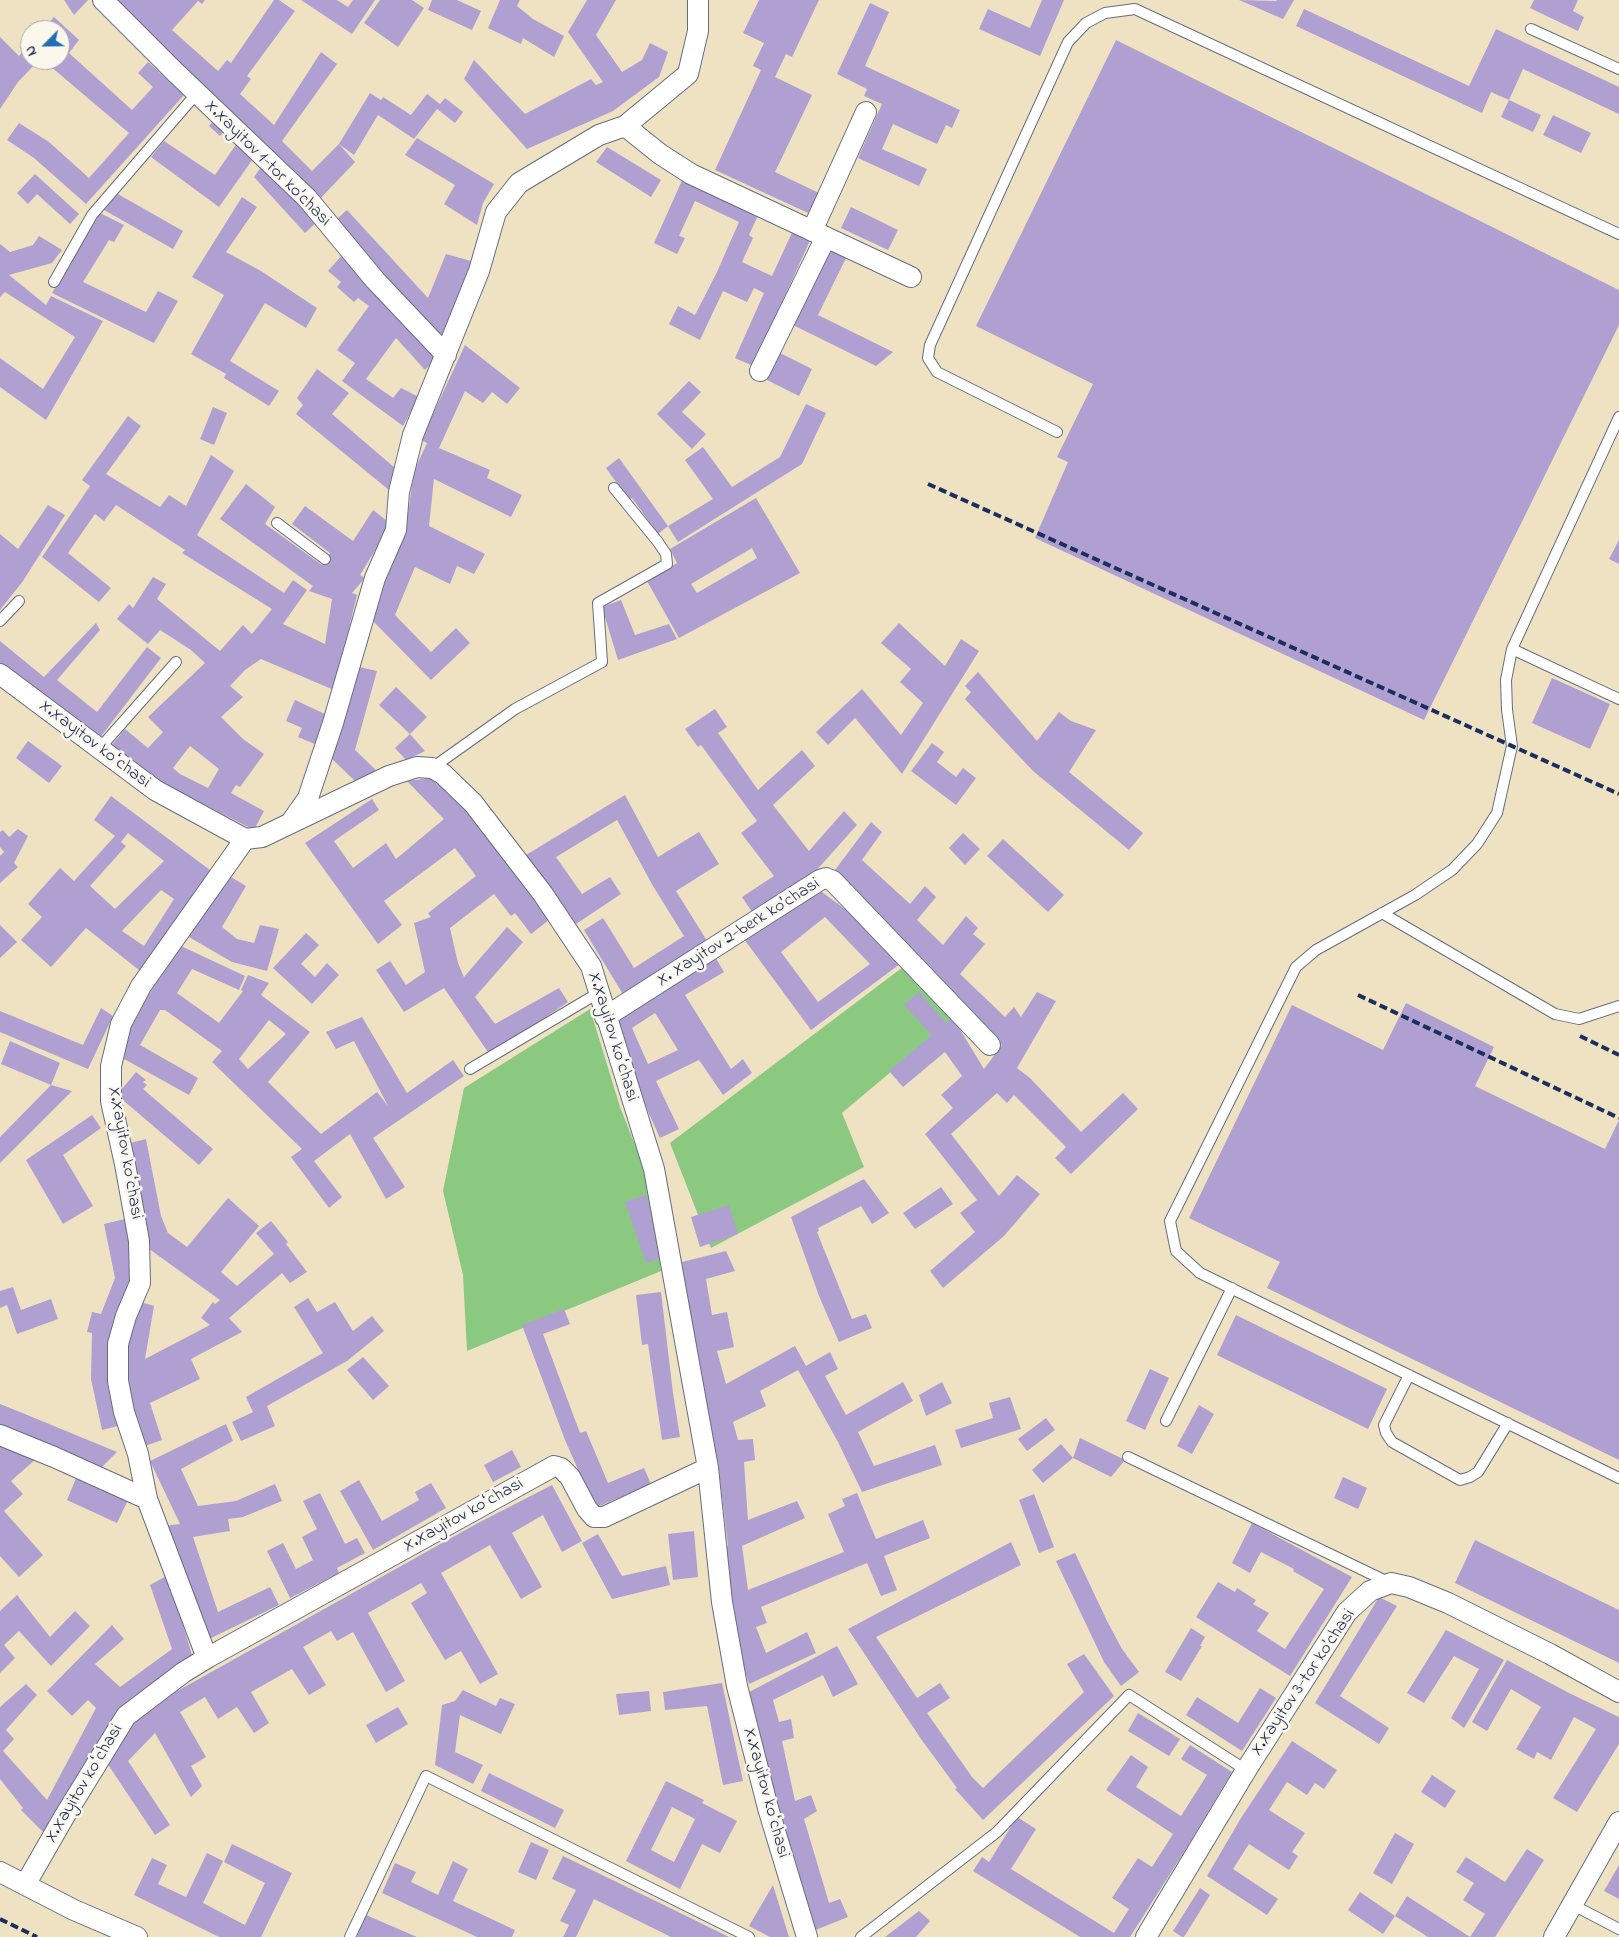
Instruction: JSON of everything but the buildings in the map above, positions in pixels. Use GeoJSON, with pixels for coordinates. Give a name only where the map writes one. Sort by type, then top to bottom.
{"type":"FeatureCollection","features":[{"type":"Feature","properties":{"kind":"street","name":"X.Xayitov 1-tor koʼchasi"},"geometry":{"type":"LineString","coordinates":[[103,0],[307,198],[375,280],[446,355]]}},
{"type":"Feature","properties":{"kind":"street"},"geometry":{"type":"LineString","coordinates":[[292,822],[308,798],[333,723],[366,589],[375,578],[396,530],[399,492],[413,435],[479,270],[496,212],[519,183],[599,135],[624,126],[688,74],[698,31],[698,0]]}},
{"type":"Feature","properties":{"kind":"street"},"geometry":{"type":"LineString","coordinates":[[760,371],[819,234],[866,112]]}},
{"type":"Feature","properties":{"kind":"street"},"geometry":{"type":"LineString","coordinates":[[624,126],[660,154],[691,174],[911,277]]}},
{"type":"Feature","properties":{"kind":"street","name":"X.Xayitov koʻchasi"},"geometry":{"type":"LineString","coordinates":[[0,674],[155,790],[245,839],[141,986],[121,1024],[111,1066],[111,1101],[139,1241],[140,1283],[126,1316],[118,1344],[118,1380],[124,1412],[138,1454],[147,1499],[207,1658]]}},
{"type":"Feature","properties":{"kind":"street"},"geometry":{"type":"LineString","coordinates":[[245,839],[262,837],[389,776],[417,767],[432,768]]}},
{"type":"Feature","properties":{"kind":"street","name":"X.Xayitov koʻchasi"},"geometry":{"type":"LineString","coordinates":[[432,768],[443,774],[473,803],[543,894],[591,966],[600,992],[654,1169],[708,1468],[722,1602],[737,1686],[768,1808],[807,1937]]}},
{"type":"Feature","properties":{"kind":"street","name":"X. Xayitov 2-berk koʼchasi"},"geometry":{"type":"LineString","coordinates":[[606,1016],[826,878],[833,881],[990,1045]]}},
{"type":"Feature","properties":{"kind":"street"},"geometry":{"type":"LineString","coordinates":[[0,1435],[147,1499]]}},
{"type":"Feature","properties":{"kind":"street","name":"X.Xayitov koʻchasi"},"geometry":{"type":"LineString","coordinates":[[25,1885],[126,1716],[184,1672],[554,1466],[561,1468],[570,1478],[594,1517],[604,1517],[708,1468]]}},
{"type":"Feature","properties":{"kind":"street"},"geometry":{"type":"LineString","coordinates":[[1391,1583],[1410,1586],[1448,1603],[1550,1654],[1619,1692]]}},
{"type":"Feature","properties":{"kind":"street","name":"X.Xayitov 3-tor koʼchasi"},"geometry":{"type":"LineString","coordinates":[[1146,1937],[1246,1770],[1347,1612],[1370,1591],[1391,1583]]}},
{"type":"Feature","properties":{"kind":"street"},"geometry":{"type":"LineString","coordinates":[[1554,1937],[1619,1822]]}},
{"type":"Feature","properties":{"kind":"street"},"geometry":{"type":"LineString","coordinates":[[0,1872],[74,1910],[137,1937]]}},
{"type":"Feature","properties":{"kind":"lane"},"geometry":{"type":"LineString","coordinates":[[1057,432],[938,372],[928,358],[930,345],[1068,42],[1086,23],[1106,12],[1135,9],[1619,234]]}},
{"type":"Feature","properties":{"kind":"lane"},"geometry":{"type":"LineString","coordinates":[[1531,29],[1619,69]]}},
{"type":"Feature","properties":{"kind":"lane"},"geometry":{"type":"LineString","coordinates":[[54,282],[92,215],[197,93]]}},
{"type":"Feature","properties":{"kind":"lane"},"geometry":{"type":"LineString","coordinates":[[1619,417],[1512,649],[1506,680],[1506,710],[1512,746],[1497,813],[1477,844],[1452,870],[1414,895],[1316,950],[1296,967],[1170,1221],[1176,1250],[1200,1273],[1619,1478]]}},
{"type":"Feature","properties":{"kind":"lane"},"geometry":{"type":"LineString","coordinates":[[432,768],[514,709],[602,662],[598,603],[667,564],[666,554],[658,542],[614,488]]}},
{"type":"Feature","properties":{"kind":"lane"},"geometry":{"type":"LineString","coordinates":[[277,524],[325,559]]}},
{"type":"Feature","properties":{"kind":"lane"},"geometry":{"type":"LineString","coordinates":[[0,621],[20,601]]}},
{"type":"Feature","properties":{"kind":"lane"},"geometry":{"type":"LineString","coordinates":[[1512,649],[1619,699]]}},
{"type":"Feature","properties":{"kind":"lane"},"geometry":{"type":"LineString","coordinates":[[99,749],[176,662]]}},
{"type":"Feature","properties":{"kind":"lane"},"geometry":{"type":"LineString","coordinates":[[1382,913],[1555,1014],[1579,1019],[1619,1006]]}},
{"type":"Feature","properties":{"kind":"lane"},"geometry":{"type":"LineString","coordinates":[[470,1069],[600,992]]}},
{"type":"Feature","properties":{"kind":"lane"},"geometry":{"type":"LineString","coordinates":[[1166,1421],[1232,1288]]}},
{"type":"Feature","properties":{"kind":"lane"},"geometry":{"type":"LineString","coordinates":[[1409,1375],[1384,1424],[1386,1433],[1392,1442],[1460,1480],[1478,1472],[1508,1424]]}},
{"type":"Feature","properties":{"kind":"lane"},"geometry":{"type":"LineString","coordinates":[[1128,1457],[1391,1583]]}},
{"type":"Feature","properties":{"kind":"lane"},"geometry":{"type":"LineString","coordinates":[[861,1937],[997,1832],[1129,1695],[1246,1770]]}},
{"type":"Feature","properties":{"kind":"lane"},"geometry":{"type":"LineString","coordinates":[[350,1937],[426,1776],[749,1937]]}},
{"type":"Feature","properties":{"kind":"lane"},"geometry":{"type":"LineString","coordinates":[[1572,1904],[1619,1929]]}},
{"type":"Feature","properties":{"kind":"green space"},"geometry":{"type":"Polygon","coordinates":[[[903,967],[956,1017],[842,1113],[864,1167],[711,1248],[670,1143],[903,967]]]}},
{"type":"Feature","properties":{"kind":"green space"},"geometry":{"type":"Polygon","coordinates":[[[590,1009],[620,1107],[650,1183],[661,1271],[467,1351],[463,1275],[443,1191],[464,1088],[590,1009]]]}},
{"type":"Feature","properties":{"kind":"railway"},"geometry":{"type":"LineString","coordinates":[[928,484],[1619,794]]}},
{"type":"Feature","properties":{"kind":"railway"},"geometry":{"type":"LineString","coordinates":[[1358,995],[1619,1118]]}},
{"type":"Feature","properties":{"kind":"railway"},"geometry":{"type":"LineString","coordinates":[[1580,1036],[1619,1055]]}},
{"type":"Feature","properties":{"kind":"railway"},"geometry":{"type":"LineString","coordinates":[[0,1919],[37,1937]]}}]}
